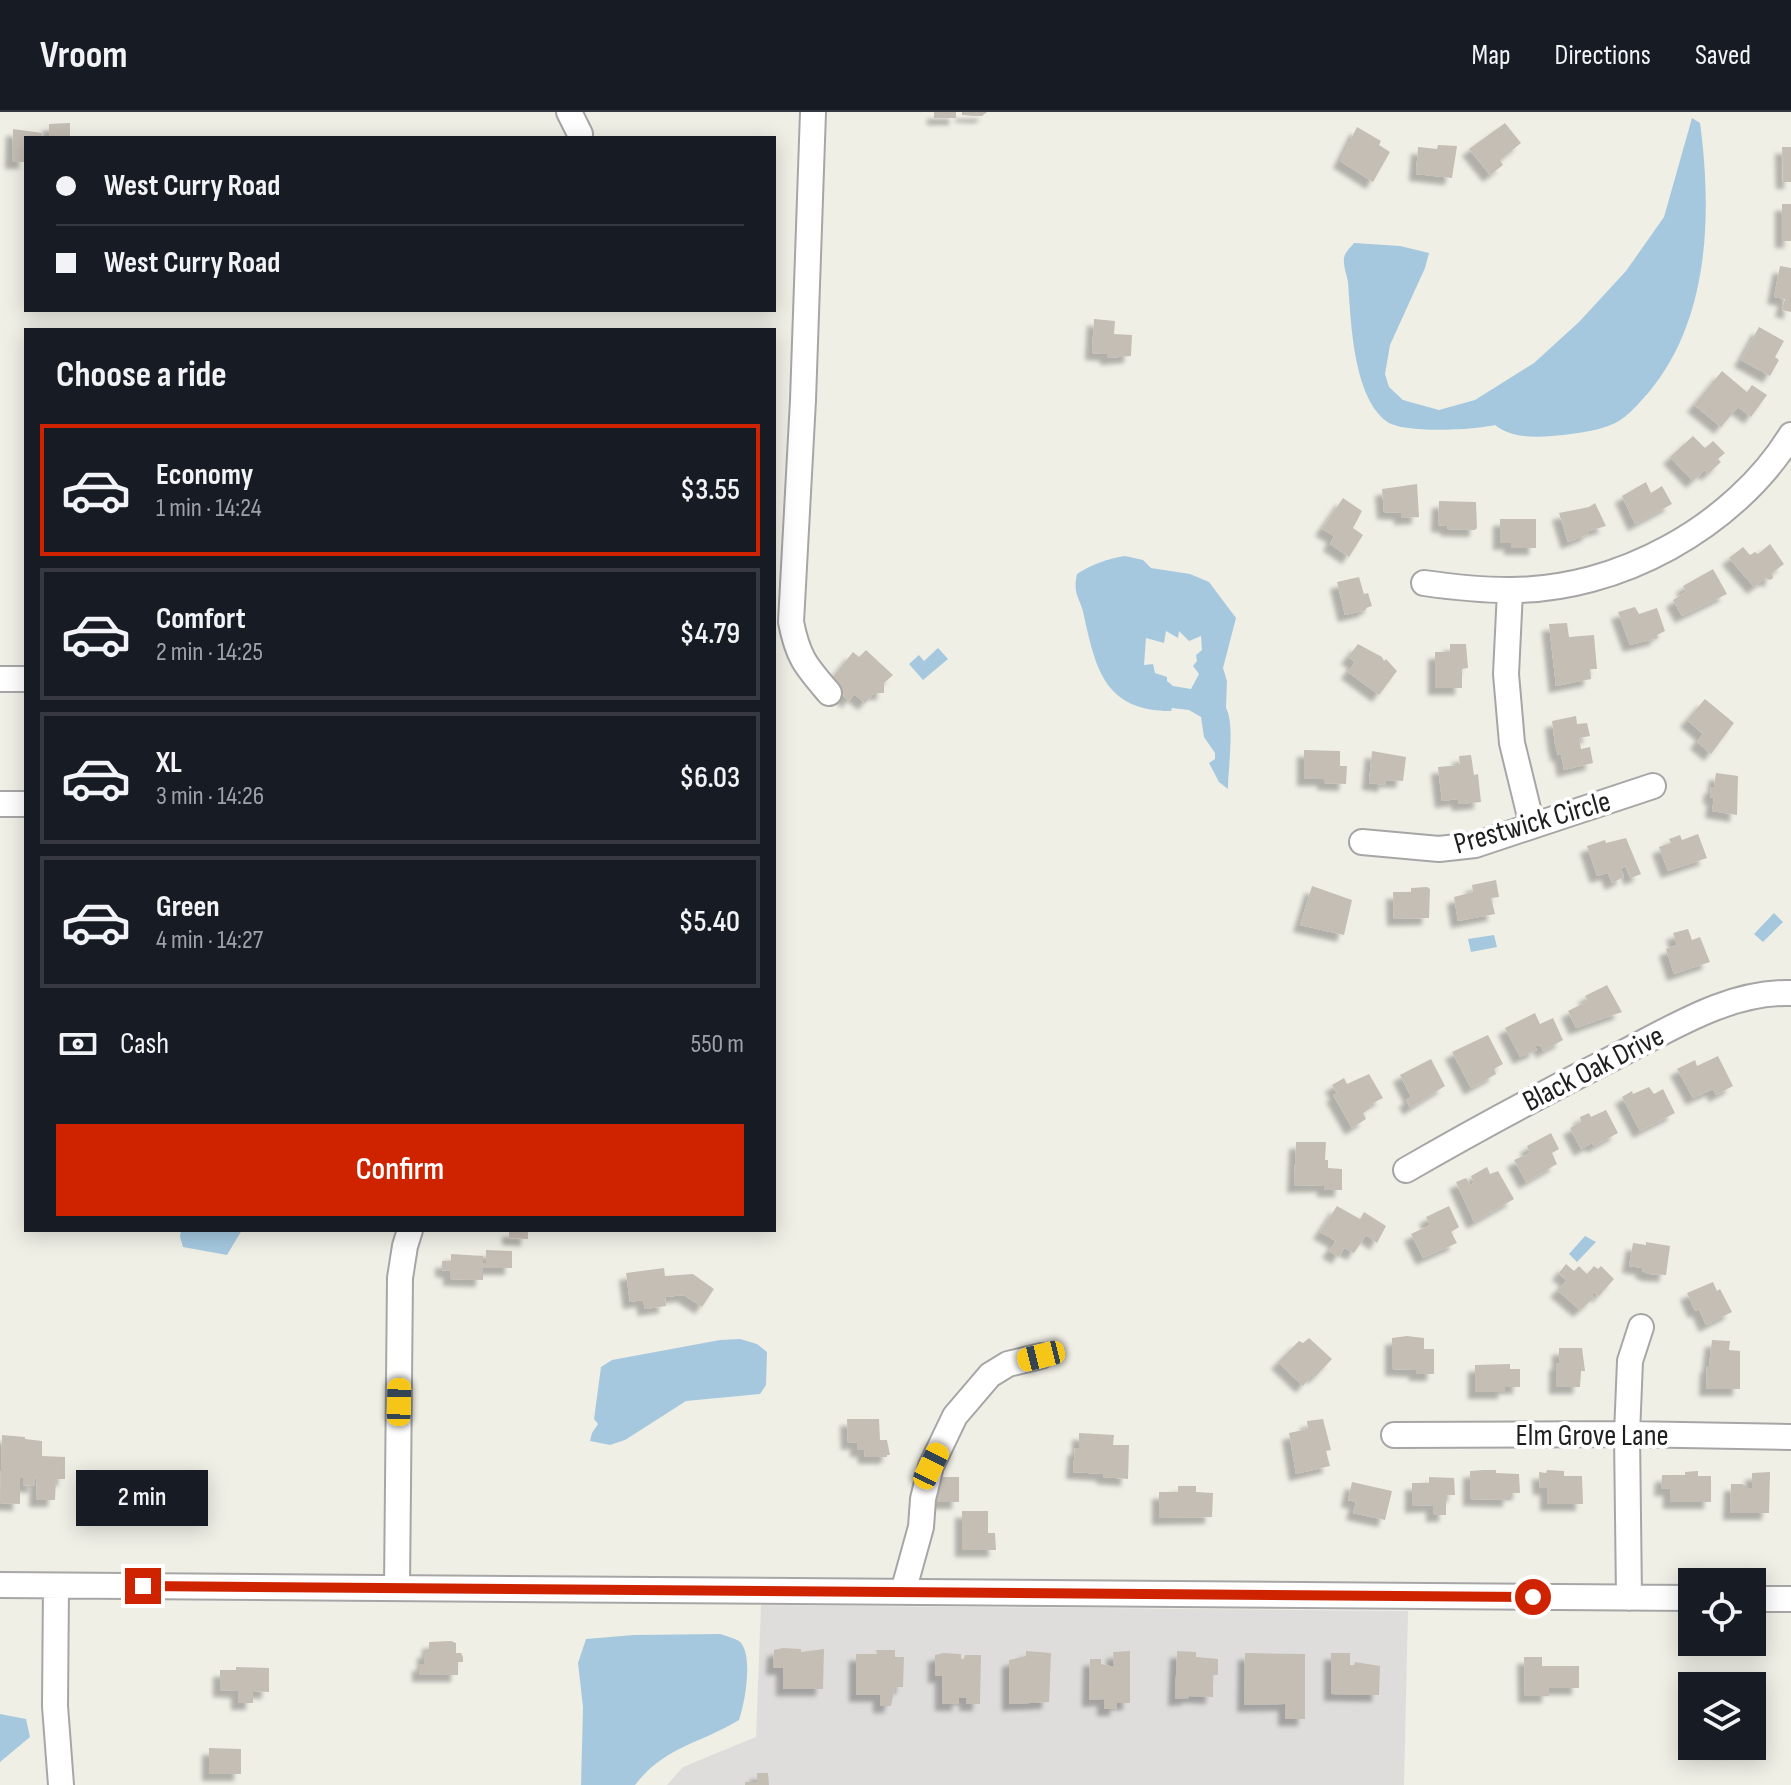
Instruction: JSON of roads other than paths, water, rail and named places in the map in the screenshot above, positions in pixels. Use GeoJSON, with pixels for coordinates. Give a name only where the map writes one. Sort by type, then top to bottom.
{"type":"FeatureCollection","features":[{"type":"Feature","properties":{"kind":"street"},"geometry":{"type":"LineString","coordinates":[[569,112],[580,134]]}},
{"type":"Feature","properties":{"kind":"street"},"geometry":{"type":"LineString","coordinates":[[813,112],[803,400],[791,622],[795,646],[803,663],[829,693]]}},
{"type":"Feature","properties":{"kind":"street"},"geometry":{"type":"LineString","coordinates":[[1424,583],[1510,591],[1560,586],[1605,576],[1688,538],[1736,502],[1782,450],[1791,435]]}},
{"type":"Feature","properties":{"kind":"street"},"geometry":{"type":"LineString","coordinates":[[1510,591],[1506,674],[1512,743],[1532,825]]}},
{"type":"Feature","properties":{"kind":"street"},"geometry":{"type":"LineString","coordinates":[[0,679],[24,679]]}},
{"type":"Feature","properties":{"kind":"street","name":"Prestwick Circle"},"geometry":{"type":"LineString","coordinates":[[1362,842],[1439,849],[1475,845],[1653,786]]}},
{"type":"Feature","properties":{"kind":"street"},"geometry":{"type":"LineString","coordinates":[[0,804],[24,804]]}},
{"type":"Feature","properties":{"kind":"street","name":"Black Oak Drive"},"geometry":{"type":"LineString","coordinates":[[1406,1170],[1508,1112],[1703,1013],[1745,999],[1791,993]]}},
{"type":"Feature","properties":{"kind":"street"},"geometry":{"type":"LineString","coordinates":[[397,1588],[400,1278],[409,1232]]}},
{"type":"Feature","properties":{"kind":"street"},"geometry":{"type":"LineString","coordinates":[[1629,1598],[1627,1434],[1630,1361],[1641,1327]]}},
{"type":"Feature","properties":{"kind":"street"},"geometry":{"type":"LineString","coordinates":[[903,1592],[921,1527],[923,1499],[931,1466],[955,1416],[990,1375],[1008,1364],[1041,1356]]}},
{"type":"Feature","properties":{"kind":"street","name":"Elm Grove Lane"},"geometry":{"type":"LineString","coordinates":[[1394,1435],[1791,1437]]}},
{"type":"Feature","properties":{"kind":"street"},"geometry":{"type":"LineString","coordinates":[[0,1585],[1678,1598]]}},
{"type":"Feature","properties":{"kind":"street"},"geometry":{"type":"LineString","coordinates":[[56,1586],[55,1706],[61,1785]]}},
{"type":"Feature","properties":{"kind":"street"},"geometry":{"type":"LineString","coordinates":[[1766,1599],[1791,1599]]}},
{"type":"Feature","properties":{"kind":"water"},"geometry":{"type":"Polygon","coordinates":[[[1692,118],[1700,123],[1704,157],[1706,192],[1702,264],[1684,332],[1669,363],[1632,410],[1618,422],[1603,428],[1541,437],[1512,434],[1495,425],[1422,429],[1386,421],[1367,394],[1356,357],[1344,261],[1345,254],[1354,243],[1400,246],[1429,253],[1390,345],[1385,374],[1389,387],[1403,400],[1439,410],[1475,400],[1534,363],[1579,322],[1626,271],[1664,217],[1692,118]]]}},
{"type":"Feature","properties":{"kind":"water"},"geometry":{"type":"Polygon","coordinates":[[[1125,556],[1143,560],[1151,568],[1190,574],[1209,582],[1236,618],[1223,668],[1227,681],[1226,708],[1231,735],[1228,789],[1219,782],[1209,763],[1215,759],[1215,753],[1204,737],[1201,717],[1189,710],[1149,709],[1132,704],[1118,695],[1100,670],[1076,592],[1077,574],[1100,562],[1125,556]],[[1166,631],[1164,643],[1146,638],[1144,665],[1153,664],[1155,673],[1167,677],[1173,686],[1191,689],[1199,674],[1193,666],[1197,661],[1196,655],[1202,650],[1201,636],[1189,641],[1179,631],[1178,638],[1166,631]]]}},
{"type":"Feature","properties":{"kind":"water"},"geometry":{"type":"Polygon","coordinates":[[[938,648],[948,659],[923,680],[909,664],[919,655],[924,661],[938,648]]]}},
{"type":"Feature","properties":{"kind":"water"},"geometry":{"type":"Polygon","coordinates":[[[1774,913],[1783,922],[1763,942],[1754,934],[1774,913]]]}},
{"type":"Feature","properties":{"kind":"water"},"geometry":{"type":"Polygon","coordinates":[[[1494,935],[1497,947],[1471,952],[1468,939],[1494,935]]]}},
{"type":"Feature","properties":{"kind":"water"},"geometry":{"type":"Polygon","coordinates":[[[181,1232],[241,1232],[227,1255],[183,1247],[181,1232]]]}},
{"type":"Feature","properties":{"kind":"water"},"geometry":{"type":"Polygon","coordinates":[[[1585,1236],[1596,1242],[1577,1262],[1569,1254],[1585,1236]]]}},
{"type":"Feature","properties":{"kind":"water"},"geometry":{"type":"Polygon","coordinates":[[[740,1339],[757,1344],[767,1352],[766,1385],[760,1394],[686,1401],[625,1440],[610,1445],[590,1441],[598,1424],[594,1419],[601,1367],[612,1360],[740,1339]]]}},
{"type":"Feature","properties":{"kind":"water"},"geometry":{"type":"Polygon","coordinates":[[[720,1634],[739,1641],[746,1656],[746,1691],[739,1720],[658,1762],[635,1785],[581,1785],[583,1707],[578,1663],[586,1639],[720,1634]]]}},
{"type":"Feature","properties":{"kind":"water"},"geometry":{"type":"Polygon","coordinates":[[[0,1714],[26,1719],[30,1737],[0,1762],[0,1714]]]}}]}
